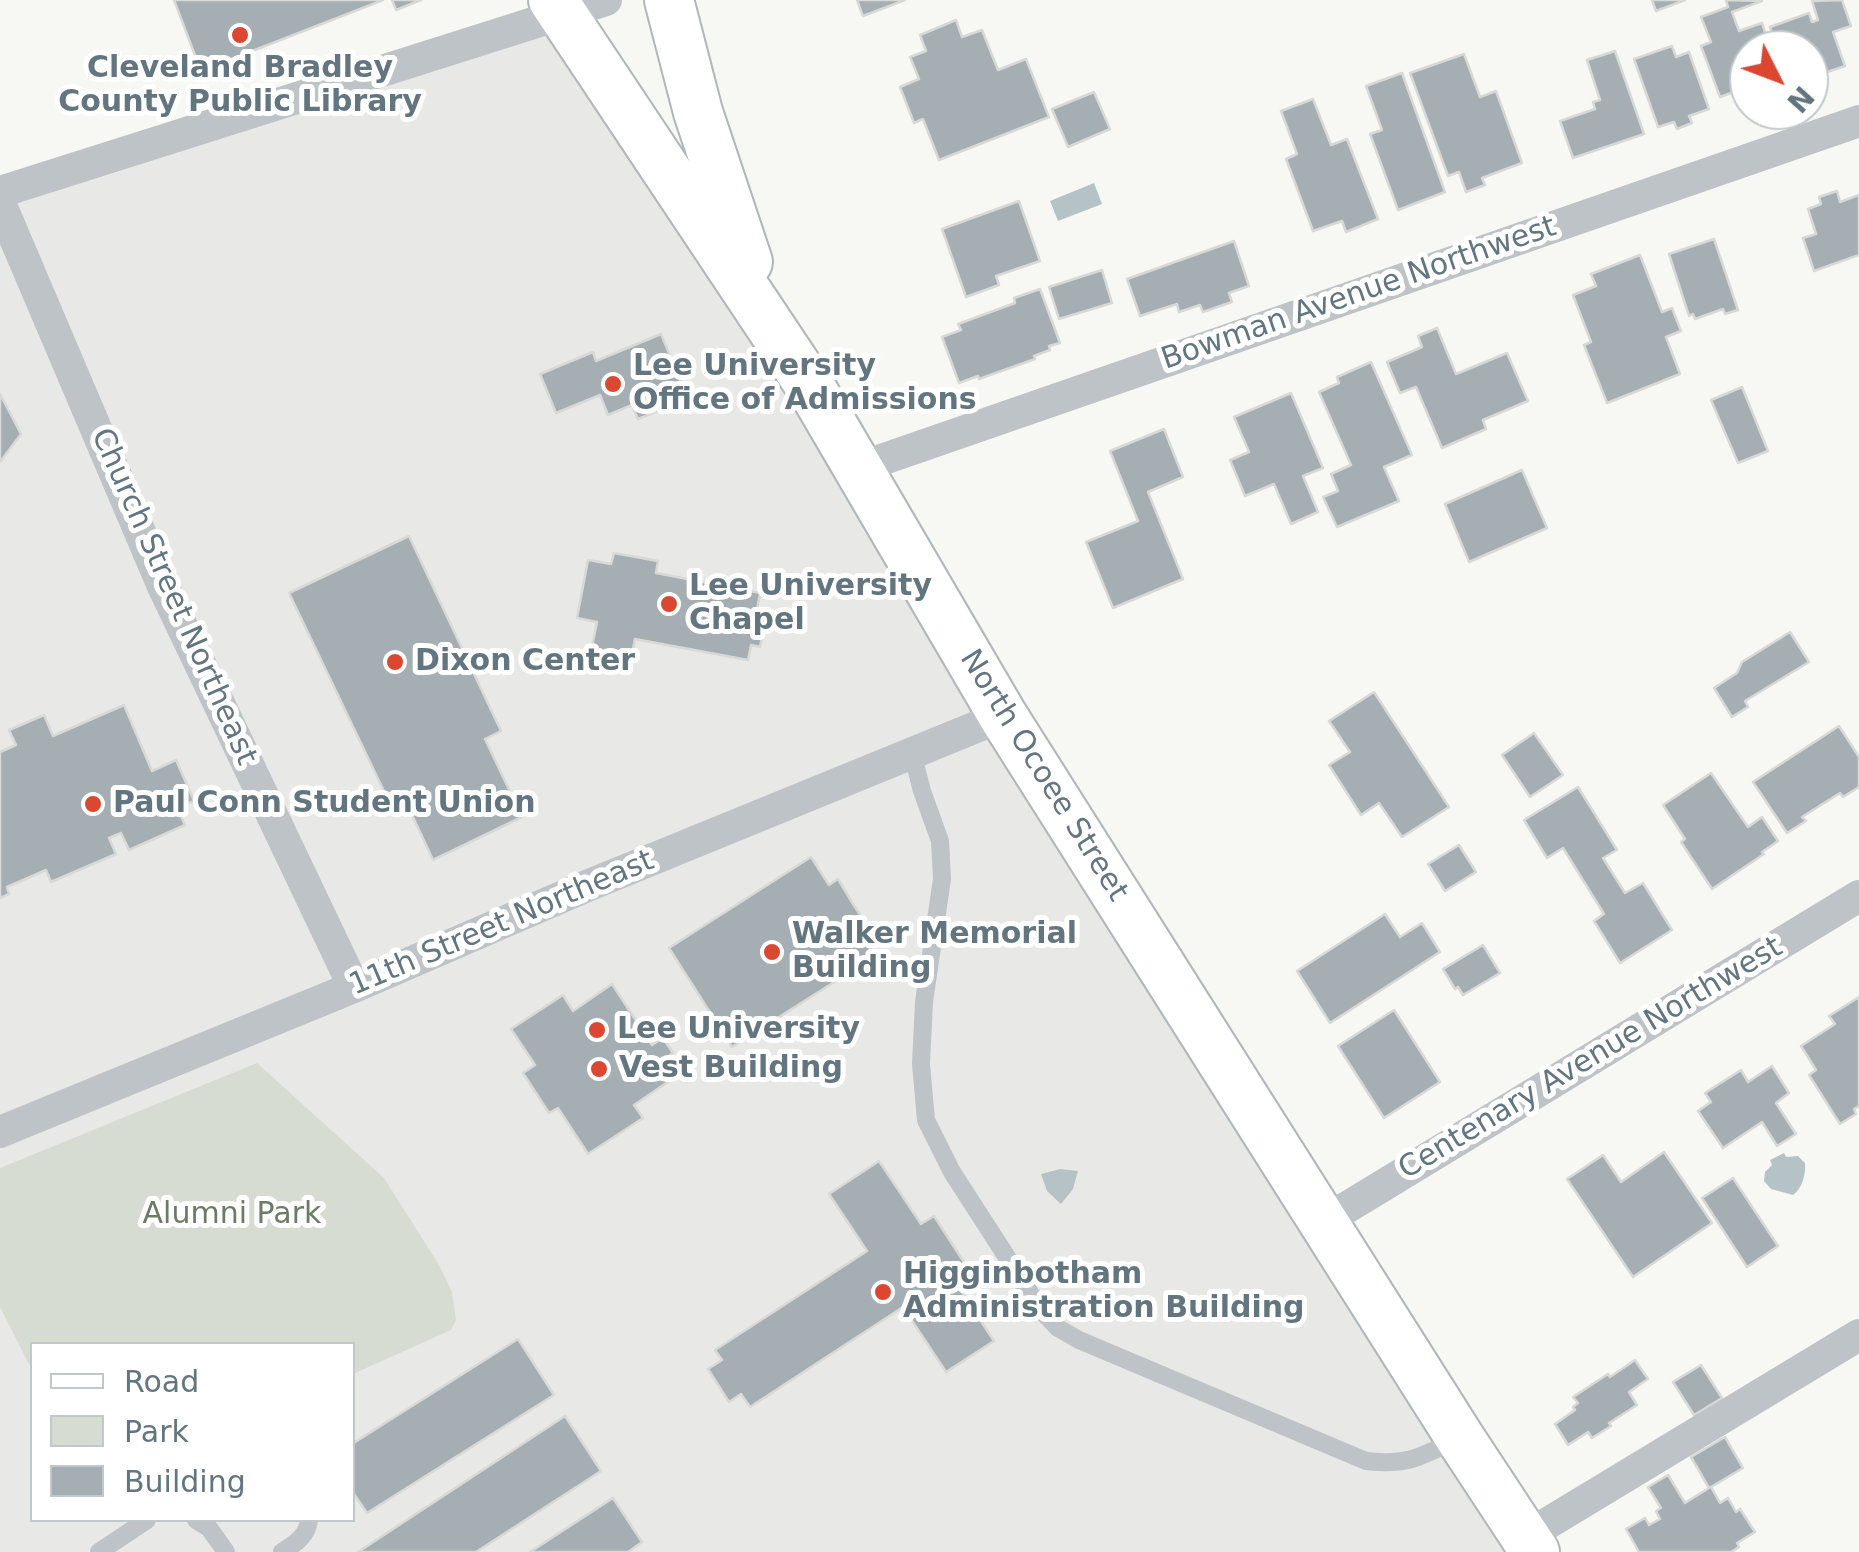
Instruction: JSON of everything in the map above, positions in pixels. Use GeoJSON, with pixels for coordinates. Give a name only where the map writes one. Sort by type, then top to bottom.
{"type":"FeatureCollection","features":[{"type":"Feature","properties":{"kind":"main road"},"geometry":{"type":"LineString","coordinates":[[669,0],[698,112],[741,246],[768,308],[810,386]]}},
{"type":"Feature","properties":{"kind":"main road","name":"North Ocoee Street"},"geometry":{"type":"LineString","coordinates":[[558,7],[810,386],[1004,716],[1530,1545]]}},
{"type":"Feature","properties":{"kind":"street"},"geometry":{"type":"LineString","coordinates":[[0,192],[558,7],[606,0]]}},
{"type":"Feature","properties":{"kind":"street","name":"Bowman Avenue Northwest"},"geometry":{"type":"LineString","coordinates":[[858,468],[1859,121]]}},
{"type":"Feature","properties":{"kind":"street","name":"Church Street Northeast"},"geometry":{"type":"LineString","coordinates":[[0,203],[162,584],[354,987]]}},
{"type":"Feature","properties":{"kind":"street","name":"11th Street Northeast"},"geometry":{"type":"LineString","coordinates":[[0,1132],[1004,716]]}},
{"type":"Feature","properties":{"kind":"street","name":"Centenary Avenue Northwest"},"geometry":{"type":"LineString","coordinates":[[1323,1222],[1859,896]]}},
{"type":"Feature","properties":{"kind":"street"},"geometry":{"type":"LineString","coordinates":[[1530,1545],[1859,1335]]}},
{"type":"Feature","properties":{"kind":"lane"},"geometry":{"type":"LineString","coordinates":[[912,752],[940,841],[942,879],[924,1002],[921,1064],[926,1120],[952,1172],[1041,1310],[1058,1328],[1079,1340],[1366,1462],[1408,1462],[1460,1438]]}},
{"type":"Feature","properties":{"kind":"lane"},"geometry":{"type":"LineString","coordinates":[[99,1552],[144,1522]]}},
{"type":"Feature","properties":{"kind":"lane"},"geometry":{"type":"LineString","coordinates":[[199,1522],[226,1552]]}},
{"type":"Feature","properties":{"kind":"lane"},"geometry":{"type":"LineString","coordinates":[[282,1552],[296,1544],[309,1522]]}},
{"type":"Feature","properties":{"kind":"shaded area","name":"Lee University"},"geometry":{"type":"Polygon","coordinates":[[[562,15],[1509,1552],[0,1552],[0,192],[562,15]]]}},
{"type":"Feature","properties":{"kind":"shaded area"},"geometry":{"type":"Polygon","coordinates":[[[1094,183],[1102,204],[1058,221],[1050,201],[1094,183]]]}},
{"type":"Feature","properties":{"kind":"shaded area"},"geometry":{"type":"Polygon","coordinates":[[[1784,1153],[1786,1157],[1798,1156],[1805,1163],[1803,1181],[1793,1195],[1771,1189],[1764,1181],[1765,1172],[1772,1165],[1770,1160],[1784,1153]]]}},
{"type":"Feature","properties":{"kind":"shaded area"},"geometry":{"type":"Polygon","coordinates":[[[1060,1169],[1078,1171],[1073,1189],[1061,1204],[1047,1191],[1041,1174],[1060,1169]]]}},
{"type":"Feature","properties":{"kind":"green space","name":"Alumni Park"},"geometry":{"type":"Polygon","coordinates":[[[257,1063],[384,1178],[439,1265],[452,1292],[456,1320],[451,1330],[355,1373],[355,1342],[30,1342],[30,1366],[0,1307],[0,1168],[257,1063]]]}},
{"type":"Feature","properties":{"kind":"building","name":"Cleveland Bradley County Public Library"},"geometry":{"type":"Polygon","coordinates":[[[174,0],[383,0],[201,71],[174,0]]]}},
{"type":"Feature","properties":{"kind":"building","name":"Cleveland Bradley County Public Library"},"geometry":{"type":"Polygon","coordinates":[[[392,0],[421,0],[396,10],[392,0]]]}},
{"type":"Feature","properties":{"kind":"building"},"geometry":{"type":"Polygon","coordinates":[[[857,0],[905,0],[863,16],[857,0]]]}},
{"type":"Feature","properties":{"kind":"building"},"geometry":{"type":"Polygon","coordinates":[[[1652,0],[1685,0],[1656,11],[1652,0]]]}},
{"type":"Feature","properties":{"kind":"building"},"geometry":{"type":"Polygon","coordinates":[[[1726,0],[1762,1],[1732,12],[1739,30],[1729,30],[1729,94],[1720,97],[1701,46],[1711,42],[1701,17],[1728,7],[1726,0]]]}},
{"type":"Feature","properties":{"kind":"building"},"geometry":{"type":"Polygon","coordinates":[[[1842,0],[1851,26],[1833,32],[1845,66],[1829,71],[1829,30],[1771,30],[1770,27],[1809,13],[1812,22],[1818,20],[1812,1],[1842,0]]]}},
{"type":"Feature","properties":{"kind":"building"},"geometry":{"type":"Polygon","coordinates":[[[956,20],[962,37],[982,30],[998,70],[1026,59],[1049,117],[939,160],[923,119],[914,123],[900,87],[919,79],[910,57],[926,51],[920,35],[956,20]]]}},
{"type":"Feature","properties":{"kind":"building"},"geometry":{"type":"Polygon","coordinates":[[[1762,23],[1764,30],[1742,30],[1762,23]]]}},
{"type":"Feature","properties":{"kind":"building"},"geometry":{"type":"Polygon","coordinates":[[[1672,46],[1676,57],[1689,52],[1709,109],[1689,116],[1692,123],[1677,129],[1674,122],[1658,127],[1634,59],[1672,46]]]}},
{"type":"Feature","properties":{"kind":"building"},"geometry":{"type":"Polygon","coordinates":[[[1615,51],[1644,134],[1573,158],[1560,121],[1595,109],[1593,102],[1600,100],[1587,60],[1615,51]]]}},
{"type":"Feature","properties":{"kind":"building"},"geometry":{"type":"Polygon","coordinates":[[[1464,54],[1480,97],[1496,91],[1522,163],[1482,178],[1485,185],[1466,192],[1459,172],[1448,176],[1410,73],[1464,54]]]}},
{"type":"Feature","properties":{"kind":"building"},"geometry":{"type":"Polygon","coordinates":[[[1402,73],[1445,192],[1398,210],[1370,134],[1382,130],[1366,86],[1402,73]]]}},
{"type":"Feature","properties":{"kind":"building"},"geometry":{"type":"Polygon","coordinates":[[[1094,92],[1110,129],[1068,147],[1052,109],[1094,92]]]}},
{"type":"Feature","properties":{"kind":"building"},"geometry":{"type":"Polygon","coordinates":[[[1313,99],[1331,145],[1347,139],[1378,219],[1346,232],[1342,221],[1313,231],[1286,159],[1297,154],[1281,111],[1313,99]]]}},
{"type":"Feature","properties":{"kind":"building"},"geometry":{"type":"Polygon","coordinates":[[[1837,191],[1840,202],[1859,195],[1859,255],[1814,271],[1803,238],[1816,234],[1808,209],[1821,204],[1819,197],[1837,191]]]}},
{"type":"Feature","properties":{"kind":"building"},"geometry":{"type":"Polygon","coordinates":[[[1019,201],[1040,261],[996,276],[999,285],[966,297],[942,229],[1019,201]]]}},
{"type":"Feature","properties":{"kind":"building"},"geometry":{"type":"Polygon","coordinates":[[[1714,239],[1738,310],[1725,314],[1723,309],[1695,319],[1693,314],[1689,316],[1669,254],[1714,239]]]}},
{"type":"Feature","properties":{"kind":"building"},"geometry":{"type":"Polygon","coordinates":[[[1234,241],[1249,286],[1229,293],[1232,302],[1203,312],[1200,305],[1179,312],[1177,304],[1140,316],[1127,279],[1234,241]]]}},
{"type":"Feature","properties":{"kind":"building"},"geometry":{"type":"Polygon","coordinates":[[[1640,255],[1662,312],[1672,308],[1681,331],[1666,337],[1680,374],[1607,403],[1584,345],[1591,342],[1573,295],[1596,286],[1591,274],[1640,255]]]}},
{"type":"Feature","properties":{"kind":"building"},"geometry":{"type":"Polygon","coordinates":[[[1102,270],[1112,303],[1059,319],[1049,287],[1102,270]]]}},
{"type":"Feature","properties":{"kind":"building"},"geometry":{"type":"Polygon","coordinates":[[[1040,289],[1060,343],[1049,346],[1050,350],[1034,356],[1035,359],[959,383],[942,337],[961,330],[958,324],[1015,303],[1014,298],[1040,289]]]}},
{"type":"Feature","properties":{"kind":"building"},"geometry":{"type":"Polygon","coordinates":[[[1437,328],[1456,374],[1507,353],[1528,401],[1483,420],[1486,429],[1442,448],[1416,387],[1400,393],[1387,362],[1422,347],[1418,336],[1437,328]]]}},
{"type":"Feature","properties":{"kind":"building","name":"Lee University Office of Admissions"},"geometry":{"type":"Polygon","coordinates":[[[661,334],[688,399],[638,419],[632,405],[608,415],[600,395],[556,413],[540,374],[593,352],[596,361],[661,334]]]}},
{"type":"Feature","properties":{"kind":"building"},"geometry":{"type":"Polygon","coordinates":[[[1371,362],[1412,455],[1384,467],[1399,501],[1337,527],[1323,497],[1338,491],[1331,474],[1351,465],[1319,392],[1339,383],[1337,377],[1371,362]]]}},
{"type":"Feature","properties":{"kind":"building"},"geometry":{"type":"Polygon","coordinates":[[[1742,387],[1768,451],[1738,463],[1711,400],[1742,387]]]}},
{"type":"Feature","properties":{"kind":"building"},"geometry":{"type":"Polygon","coordinates":[[[1291,393],[1323,468],[1303,476],[1318,512],[1291,524],[1274,484],[1245,496],[1230,460],[1249,452],[1234,417],[1291,393]]]}},
{"type":"Feature","properties":{"kind":"building"},"geometry":{"type":"Polygon","coordinates":[[[0,394],[21,434],[0,462],[0,394]]]}},
{"type":"Feature","properties":{"kind":"building"},"geometry":{"type":"Polygon","coordinates":[[[1164,429],[1183,477],[1148,492],[1183,579],[1113,608],[1086,542],[1138,521],[1110,451],[1164,429]]]}},
{"type":"Feature","properties":{"kind":"building"},"geometry":{"type":"Polygon","coordinates":[[[1522,470],[1547,528],[1469,562],[1445,504],[1522,470]]]}},
{"type":"Feature","properties":{"kind":"building","name":"Dixon Center"},"geometry":{"type":"Polygon","coordinates":[[[409,536],[501,731],[485,739],[522,817],[433,860],[407,804],[393,810],[289,593],[409,536]]]}},
{"type":"Feature","properties":{"kind":"building","name":"Lee University Chapel"},"geometry":{"type":"Polygon","coordinates":[[[614,553],[658,561],[656,573],[760,593],[756,615],[766,617],[760,647],[751,645],[748,660],[635,639],[631,659],[591,652],[597,622],[577,618],[588,560],[611,564],[614,553]]]}},
{"type":"Feature","properties":{"kind":"building"},"geometry":{"type":"Polygon","coordinates":[[[1790,632],[1809,662],[1745,701],[1748,707],[1732,717],[1714,688],[1737,673],[1742,662],[1790,632]]]}},
{"type":"Feature","properties":{"kind":"building"},"geometry":{"type":"Polygon","coordinates":[[[1374,692],[1449,807],[1402,837],[1379,803],[1361,815],[1329,765],[1350,752],[1329,721],[1374,692]]]}},
{"type":"Feature","properties":{"kind":"building","name":"Paul Conn Student Union"},"geometry":{"type":"Polygon","coordinates":[[[124,705],[152,771],[176,760],[194,801],[177,808],[185,825],[129,850],[121,833],[109,838],[116,854],[51,882],[46,870],[7,887],[9,894],[0,898],[0,752],[16,745],[9,730],[44,715],[53,736],[124,705]]]}},
{"type":"Feature","properties":{"kind":"building"},"geometry":{"type":"Polygon","coordinates":[[[1839,726],[1859,757],[1859,787],[1843,797],[1840,793],[1802,817],[1806,821],[1787,833],[1753,782],[1839,726]]]}},
{"type":"Feature","properties":{"kind":"building"},"geometry":{"type":"Polygon","coordinates":[[[1534,733],[1563,775],[1530,797],[1502,755],[1534,733]]]}},
{"type":"Feature","properties":{"kind":"building"},"geometry":{"type":"Polygon","coordinates":[[[1711,773],[1748,827],[1762,817],[1778,841],[1712,889],[1681,842],[1685,839],[1663,805],[1711,773]]]}},
{"type":"Feature","properties":{"kind":"building"},"geometry":{"type":"Polygon","coordinates":[[[1578,787],[1617,850],[1603,858],[1625,893],[1643,883],[1672,930],[1620,963],[1594,921],[1604,914],[1563,848],[1547,858],[1524,820],[1578,787]]]}},
{"type":"Feature","properties":{"kind":"building"},"geometry":{"type":"Polygon","coordinates":[[[1459,845],[1476,872],[1445,891],[1428,864],[1459,845]]]}},
{"type":"Feature","properties":{"kind":"building","name":"Walker Memorial Building"},"geometry":{"type":"Polygon","coordinates":[[[811,857],[829,885],[838,879],[863,919],[855,924],[875,956],[732,1047],[669,948],[811,857]]]}},
{"type":"Feature","properties":{"kind":"building"},"geometry":{"type":"Polygon","coordinates":[[[1385,914],[1400,937],[1422,923],[1440,952],[1330,1023],[1297,971],[1385,914]]]}},
{"type":"Feature","properties":{"kind":"building"},"geometry":{"type":"Polygon","coordinates":[[[1483,945],[1500,973],[1463,995],[1443,969],[1483,945]]]}},
{"type":"Feature","properties":{"kind":"building","name":"Vest Building"},"geometry":{"type":"Polygon","coordinates":[[[612,984],[652,1045],[663,1038],[673,1053],[663,1060],[675,1077],[634,1105],[643,1118],[588,1154],[558,1108],[549,1113],[523,1073],[535,1065],[511,1029],[563,995],[573,1011],[612,984]]]}},
{"type":"Feature","properties":{"kind":"building"},"geometry":{"type":"Polygon","coordinates":[[[1859,997],[1859,1106],[1854,1109],[1856,1114],[1840,1124],[1809,1075],[1816,1070],[1801,1046],[1835,1024],[1829,1016],[1859,997]]]}},
{"type":"Feature","properties":{"kind":"building"},"geometry":{"type":"Polygon","coordinates":[[[1394,1010],[1440,1082],[1384,1118],[1338,1046],[1394,1010]]]}},
{"type":"Feature","properties":{"kind":"building"},"geometry":{"type":"Polygon","coordinates":[[[1772,1066],[1789,1093],[1776,1103],[1796,1134],[1777,1146],[1762,1122],[1723,1148],[1698,1111],[1711,1102],[1705,1093],[1741,1070],[1748,1082],[1772,1066]]]}},
{"type":"Feature","properties":{"kind":"building"},"geometry":{"type":"Polygon","coordinates":[[[1664,1152],[1712,1223],[1633,1277],[1567,1179],[1603,1155],[1621,1182],[1664,1152]]]}},
{"type":"Feature","properties":{"kind":"building","name":"Higginbotham Administration Building"},"geometry":{"type":"Polygon","coordinates":[[[879,1161],[921,1224],[934,1216],[969,1270],[954,1280],[994,1341],[946,1372],[903,1307],[750,1407],[741,1394],[729,1402],[708,1369],[722,1360],[715,1350],[867,1251],[829,1194],[879,1161]]]}},
{"type":"Feature","properties":{"kind":"building"},"geometry":{"type":"Polygon","coordinates":[[[1733,1178],[1778,1246],[1747,1267],[1702,1198],[1733,1178]]]}},
{"type":"Feature","properties":{"kind":"building"},"geometry":{"type":"Polygon","coordinates":[[[518,1339],[554,1395],[367,1513],[355,1495],[355,1442],[518,1339]]]}},
{"type":"Feature","properties":{"kind":"building"},"geometry":{"type":"Polygon","coordinates":[[[1635,1360],[1648,1379],[1629,1392],[1637,1405],[1592,1438],[1588,1432],[1568,1445],[1555,1424],[1575,1410],[1573,1407],[1578,1403],[1573,1397],[1635,1360]]]}},
{"type":"Feature","properties":{"kind":"building"},"geometry":{"type":"Polygon","coordinates":[[[1701,1365],[1722,1398],[1694,1415],[1673,1382],[1701,1365]]]}},
{"type":"Feature","properties":{"kind":"building"},"geometry":{"type":"Polygon","coordinates":[[[565,1416],[601,1471],[476,1552],[358,1552],[565,1416]]]}},
{"type":"Feature","properties":{"kind":"building"},"geometry":{"type":"Polygon","coordinates":[[[1725,1437],[1743,1468],[1711,1487],[1720,1503],[1728,1498],[1736,1512],[1740,1509],[1755,1532],[1737,1543],[1739,1547],[1731,1552],[1639,1552],[1626,1529],[1645,1518],[1649,1525],[1660,1519],[1656,1511],[1661,1508],[1648,1487],[1668,1475],[1685,1503],[1709,1488],[1691,1457],[1725,1437]]]}},
{"type":"Feature","properties":{"kind":"building"},"geometry":{"type":"Polygon","coordinates":[[[613,1498],[642,1542],[628,1552],[530,1552],[613,1498]]]}},
{"type":"Feature","properties":{"kind":"place","name":"Cleveland Bradley County Public Library"},"geometry":{"type":"Point","coordinates":[240,35]}},
{"type":"Feature","properties":{"kind":"place","name":"Lee University Office of Admissions"},"geometry":{"type":"Point","coordinates":[613,384]}},
{"type":"Feature","properties":{"kind":"place","name":"Lee University Chapel"},"geometry":{"type":"Point","coordinates":[669,604]}},
{"type":"Feature","properties":{"kind":"place","name":"Dixon Center"},"geometry":{"type":"Point","coordinates":[395,662]}},
{"type":"Feature","properties":{"kind":"place","name":"Paul Conn Student Union"},"geometry":{"type":"Point","coordinates":[93,804]}},
{"type":"Feature","properties":{"kind":"place","name":"Walker Memorial Building"},"geometry":{"type":"Point","coordinates":[772,952]}},
{"type":"Feature","properties":{"kind":"place","name":"Lee University"},"geometry":{"type":"Point","coordinates":[597,1030]}},
{"type":"Feature","properties":{"kind":"place","name":"Vest Building"},"geometry":{"type":"Point","coordinates":[599,1069]}},
{"type":"Feature","properties":{"kind":"place","name":"Higginbotham Administration Building"},"geometry":{"type":"Point","coordinates":[883,1292]}}]}
